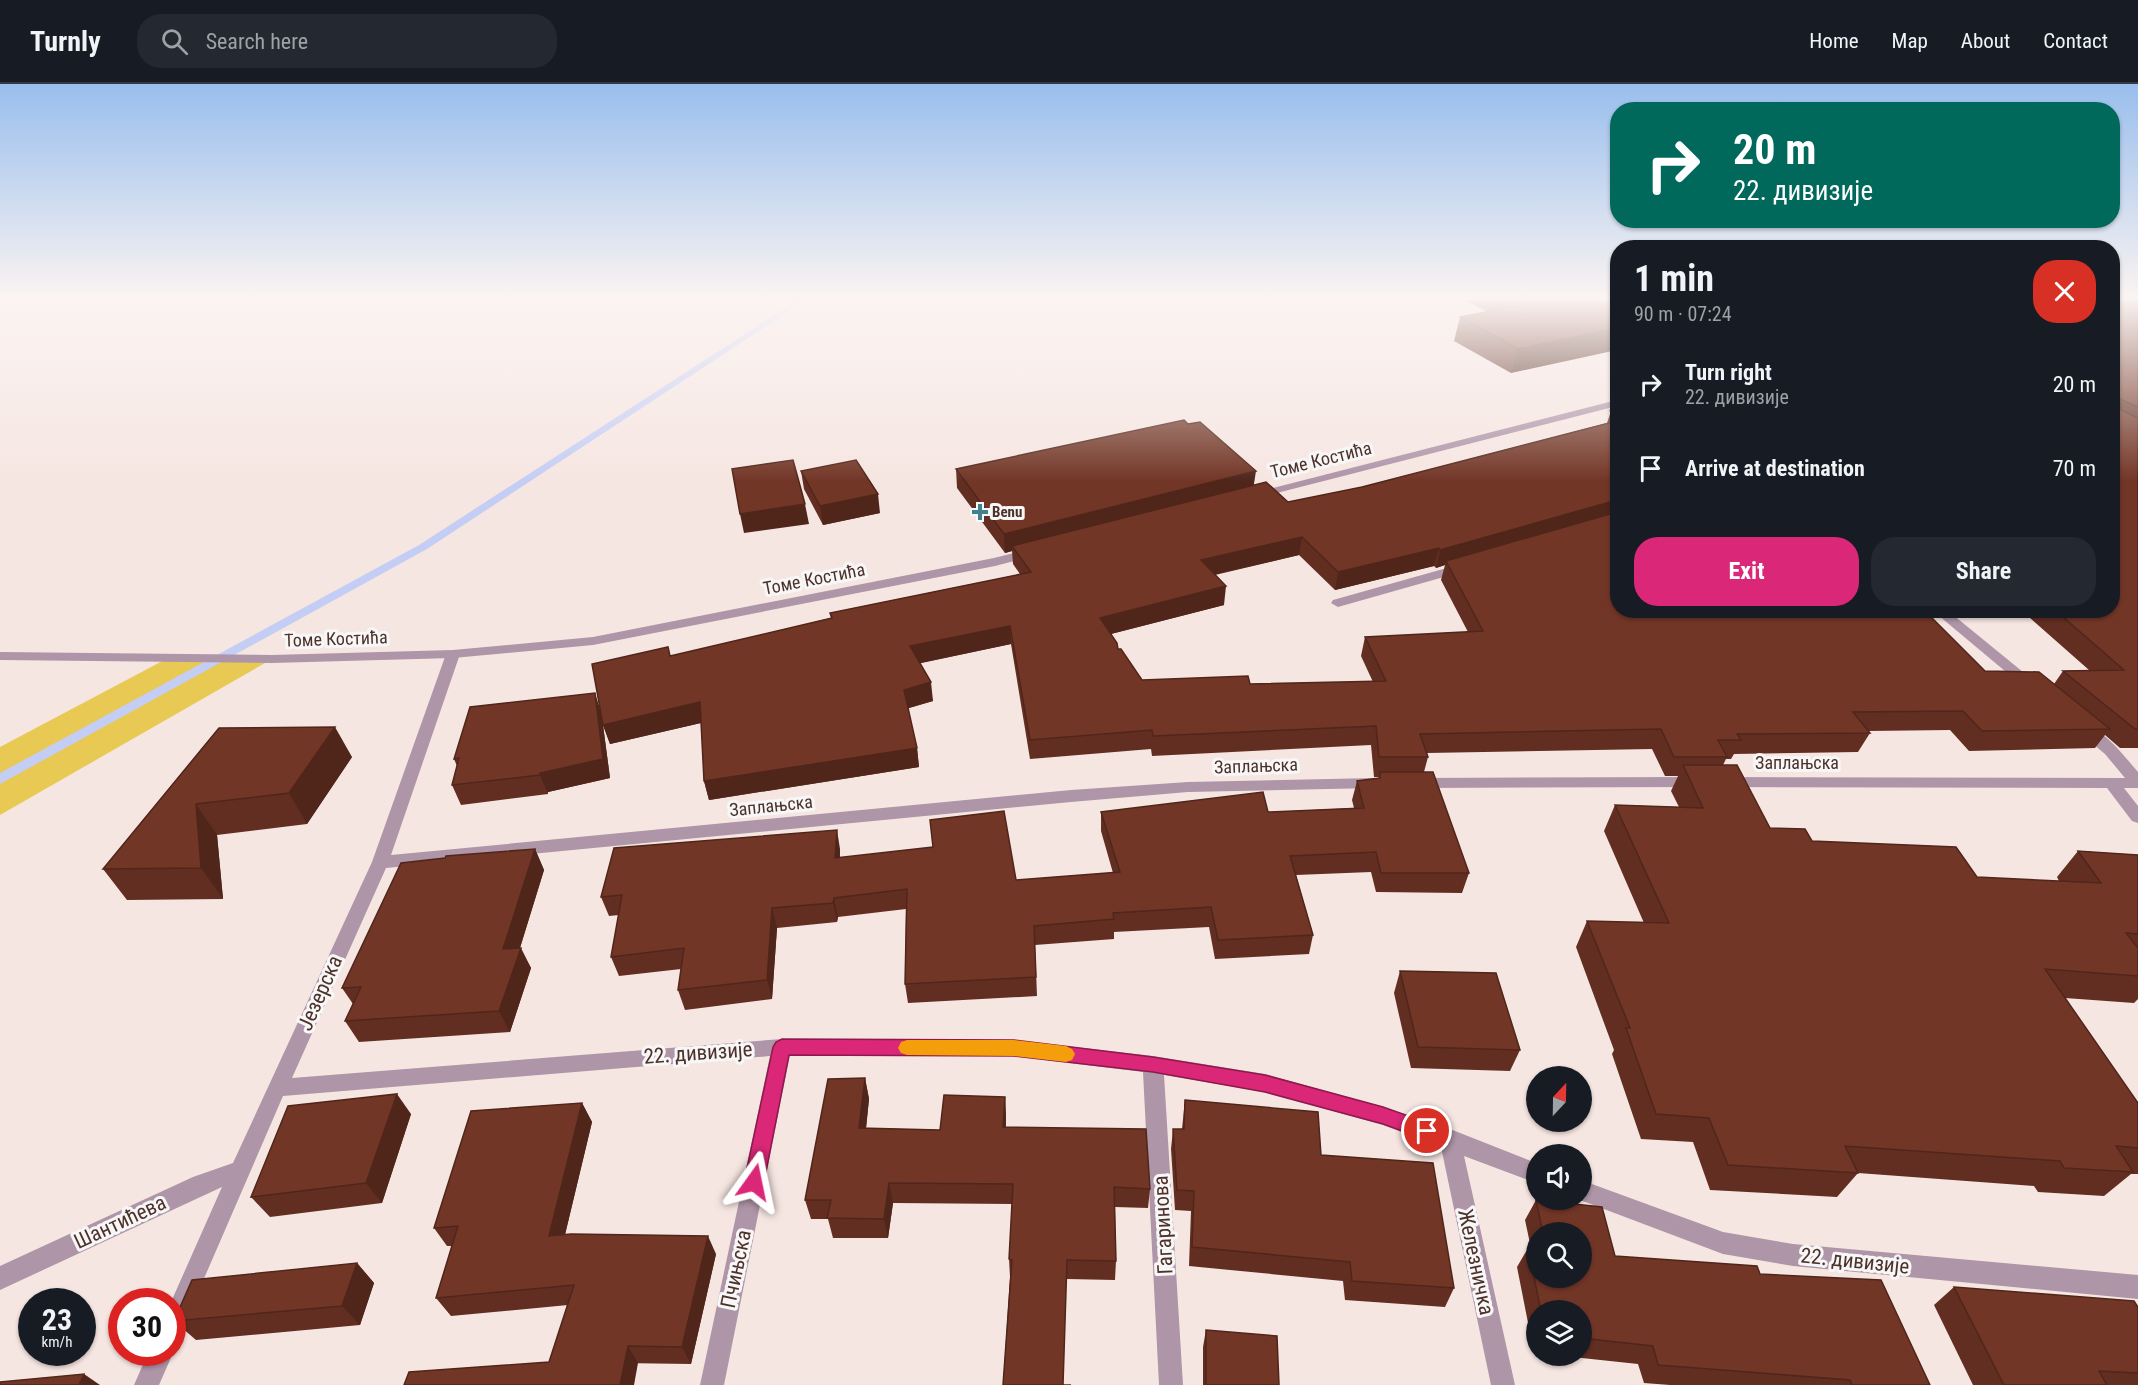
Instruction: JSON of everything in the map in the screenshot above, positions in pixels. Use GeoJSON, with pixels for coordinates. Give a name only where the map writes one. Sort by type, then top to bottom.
{"type":"FeatureCollection","features":[{"type":"Feature","properties":{"kind":"street","name":"Томе Костића"},"geometry":{"type":"LineString","coordinates":[[1249,497],[1610,405]]}},
{"type":"Feature","properties":{"kind":"street","name":"Томе Костића"},"geometry":{"type":"LineString","coordinates":[[0,656],[251,658],[453,654],[593,641],[995,562],[1041,550]]}},
{"type":"Feature","properties":{"kind":"street"},"geometry":{"type":"LineString","coordinates":[[1338,603],[1469,566]]}},
{"type":"Feature","properties":{"kind":"street"},"geometry":{"type":"LineString","coordinates":[[1948,618],[2037,692]]}},
{"type":"Feature","properties":{"kind":"street","name":"Језерска"},"geometry":{"type":"LineString","coordinates":[[186,1295],[380,862],[453,654]]}},
{"type":"Feature","properties":{"kind":"street"},"geometry":{"type":"LineString","coordinates":[[2073,721],[2110,750],[2138,782]]}},
{"type":"Feature","properties":{"kind":"street","name":"Заплањска"},"geometry":{"type":"LineString","coordinates":[[380,862],[1071,796],[1188,787],[1392,783],[2112,784],[2138,782]]}},
{"type":"Feature","properties":{"kind":"street"},"geometry":{"type":"LineString","coordinates":[[2112,784],[2138,817]]}},
{"type":"Feature","properties":{"kind":"street","name":"22. дивизије"},"geometry":{"type":"LineString","coordinates":[[277,1088],[782,1047],[1014,1048],[1153,1065],[1265,1083],[1383,1116],[1526,1169]]}},
{"type":"Feature","properties":{"kind":"street","name":"Пчињска"},"geometry":{"type":"LineString","coordinates":[[712,1385],[782,1047]]}},
{"type":"Feature","properties":{"kind":"street","name":"Гагаринова"},"geometry":{"type":"LineString","coordinates":[[1153,1065],[1171,1385]]}},
{"type":"Feature","properties":{"kind":"street","name":"Железничка"},"geometry":{"type":"LineString","coordinates":[[1450,1139],[1503,1385]]}},
{"type":"Feature","properties":{"kind":"street","name":"Шантићева"},"geometry":{"type":"LineString","coordinates":[[0,1278],[201,1184],[242,1170]]}},
{"type":"Feature","properties":{"kind":"street","name":"22. дивизије"},"geometry":{"type":"LineString","coordinates":[[1592,1194],[1723,1243],[1876,1273],[2109,1283],[2138,1287]]}},
{"type":"Feature","properties":{"kind":"street"},"geometry":{"type":"LineString","coordinates":[[146,1385],[154,1366]]}},
{"type":"Feature","properties":{"kind":"shaded area"},"geometry":{"type":"Polygon","coordinates":[[[170,657],[272,659],[0,815],[0,747],[170,657]]]}},
{"type":"Feature","properties":{"kind":"building"},"geometry":{"type":"Polygon","coordinates":[[[2120,360],[2138,360],[2138,407],[2120,399],[2120,360]]]}},
{"type":"Feature","properties":{"kind":"building"},"geometry":{"type":"Polygon","coordinates":[[[2120,399],[2121,410],[2138,418],[2138,729],[2135,729],[2063,671],[2124,670],[2064,618],[2120,618],[2120,399]]]}},
{"type":"Feature","properties":{"kind":"building"},"geometry":{"type":"Polygon","coordinates":[[[1184,420],[1188,424],[1200,422],[1256,471],[1004,534],[956,469],[1184,420]]]}},
{"type":"Feature","properties":{"kind":"building"},"geometry":{"type":"Polygon","coordinates":[[[1610,423],[1610,502],[1440,550],[1439,548],[1338,572],[1302,537],[1201,560],[1226,586],[1100,618],[1117,643],[1118,649],[1121,649],[1142,680],[1248,676],[1250,684],[1386,681],[1365,637],[1483,631],[1446,561],[1610,514],[1610,618],[1932,618],[1985,671],[2039,672],[2110,729],[1982,731],[1963,711],[1853,712],[1870,733],[1737,734],[1741,740],[1718,740],[1727,757],[1674,757],[1661,729],[1420,734],[1428,757],[1379,757],[1376,726],[1153,736],[1152,730],[1030,740],[1010,626],[910,646],[931,682],[904,690],[917,748],[704,781],[700,702],[603,725],[592,664],[668,647],[670,656],[832,618],[830,613],[1031,572],[1012,546],[1266,482],[1288,502],[1362,487],[1610,423]]]}},
{"type":"Feature","properties":{"kind":"building"},"geometry":{"type":"Polygon","coordinates":[[[793,460],[805,504],[740,514],[732,469],[793,460]]]}},
{"type":"Feature","properties":{"kind":"building"},"geometry":{"type":"Polygon","coordinates":[[[856,460],[878,494],[820,506],[801,471],[856,460]]]}},
{"type":"Feature","properties":{"kind":"building"},"geometry":{"type":"Polygon","coordinates":[[[595,693],[603,759],[540,773],[540,775],[452,785],[459,758],[454,759],[470,707],[595,693]]]}},
{"type":"Feature","properties":{"kind":"building"},"geometry":{"type":"Polygon","coordinates":[[[335,727],[289,793],[196,804],[201,868],[103,869],[219,728],[335,727]]]}},
{"type":"Feature","properties":{"kind":"building"},"geometry":{"type":"Polygon","coordinates":[[[1683,765],[1737,765],[1770,828],[1805,829],[1812,841],[1956,847],[1977,877],[2101,883],[2078,851],[2138,855],[2138,934],[2126,933],[2138,948],[2138,976],[2045,969],[2138,1103],[2138,1148],[2116,1146],[2133,1172],[2064,1168],[2060,1161],[1845,1146],[1858,1173],[1728,1165],[1709,1118],[1656,1114],[1626,1028],[1630,1028],[1587,921],[1669,923],[1615,805],[1703,808],[1683,765]]]}},
{"type":"Feature","properties":{"kind":"building"},"geometry":{"type":"Polygon","coordinates":[[[1380,772],[1433,772],[1469,873],[1381,873],[1376,852],[1290,856],[1313,935],[1218,940],[1211,907],[1113,913],[1114,919],[1034,926],[1036,977],[905,984],[907,889],[834,898],[833,903],[772,908],[767,980],[678,990],[684,948],[611,957],[622,895],[601,897],[614,848],[837,830],[835,858],[933,847],[930,820],[1004,811],[1016,880],[1120,872],[1101,812],[1263,792],[1268,812],[1364,808],[1357,781],[1380,778],[1380,772]]]}},
{"type":"Feature","properties":{"kind":"building"},"geometry":{"type":"Polygon","coordinates":[[[535,849],[503,949],[521,948],[499,1011],[345,1021],[361,987],[342,988],[401,863],[445,858],[446,856],[535,849]]]}},
{"type":"Feature","properties":{"kind":"building"},"geometry":{"type":"Polygon","coordinates":[[[1400,971],[1496,973],[1520,1050],[1418,1047],[1400,971]]]}},
{"type":"Feature","properties":{"kind":"building"},"geometry":{"type":"Polygon","coordinates":[[[865,1078],[859,1128],[940,1130],[944,1095],[1005,1097],[1003,1127],[1146,1129],[1150,1189],[1114,1187],[1116,1261],[1067,1260],[1063,1385],[1003,1385],[1012,1260],[1009,1259],[1013,1184],[889,1183],[884,1219],[827,1218],[831,1200],[805,1200],[828,1079],[865,1078]]]}},
{"type":"Feature","properties":{"kind":"building"},"geometry":{"type":"Polygon","coordinates":[[[397,1094],[366,1183],[251,1197],[288,1106],[397,1094]]]}},
{"type":"Feature","properties":{"kind":"building"},"geometry":{"type":"Polygon","coordinates":[[[1185,1100],[1318,1112],[1321,1155],[1433,1163],[1454,1288],[1352,1281],[1350,1262],[1192,1247],[1194,1191],[1177,1190],[1173,1129],[1184,1129],[1185,1100]]]}},
{"type":"Feature","properties":{"kind":"building"},"geometry":{"type":"Polygon","coordinates":[[[582,1103],[549,1236],[571,1234],[708,1236],[682,1347],[628,1346],[620,1385],[404,1385],[409,1372],[549,1362],[574,1285],[436,1298],[458,1226],[434,1228],[471,1111],[582,1103]]]}},
{"type":"Feature","properties":{"kind":"building"},"geometry":{"type":"Polygon","coordinates":[[[1592,1206],[1602,1207],[1615,1256],[1757,1266],[1760,1274],[1881,1280],[1930,1385],[1852,1385],[1850,1380],[1658,1365],[1653,1346],[1592,1339],[1592,1300],[1539,1300],[1536,1288],[1592,1288],[1592,1222],[1541,1222],[1538,1210],[1592,1210],[1592,1206]]]}},
{"type":"Feature","properties":{"kind":"building"},"geometry":{"type":"Polygon","coordinates":[[[357,1263],[342,1306],[186,1320],[186,1294],[192,1280],[357,1263]]]}},
{"type":"Feature","properties":{"kind":"building"},"geometry":{"type":"Polygon","coordinates":[[[1954,1287],[2134,1301],[2138,1307],[2138,1373],[2099,1371],[2107,1385],[2004,1385],[1954,1287]]]}},
{"type":"Feature","properties":{"kind":"building"},"geometry":{"type":"Polygon","coordinates":[[[1206,1330],[1277,1336],[1279,1385],[1206,1385],[1206,1330]]]}},
{"type":"Feature","properties":{"kind":"building"},"geometry":{"type":"Polygon","coordinates":[[[84,1374],[79,1385],[0,1385],[0,1382],[84,1374]]]}},
{"type":"Feature","properties":{"kind":"waterway"},"geometry":{"type":"LineString","coordinates":[[0,779],[423,547],[711,360]]}},
{"type":"Feature","properties":{"kind":"slow traffic"},"geometry":{"type":"LineString","coordinates":[[907,1048],[1014,1048],[1066,1054]]}},
{"type":"Feature","properties":{"kind":"place","name":"Benu"},"geometry":{"type":"Point","coordinates":[980,512]}},
{"type":"Feature","properties":{"kind":"route"},"geometry":{"type":"LineString","coordinates":[[754,1182],[782,1047],[1014,1048],[1153,1065],[1265,1083],[1383,1116],[1427,1131]]}}]}
